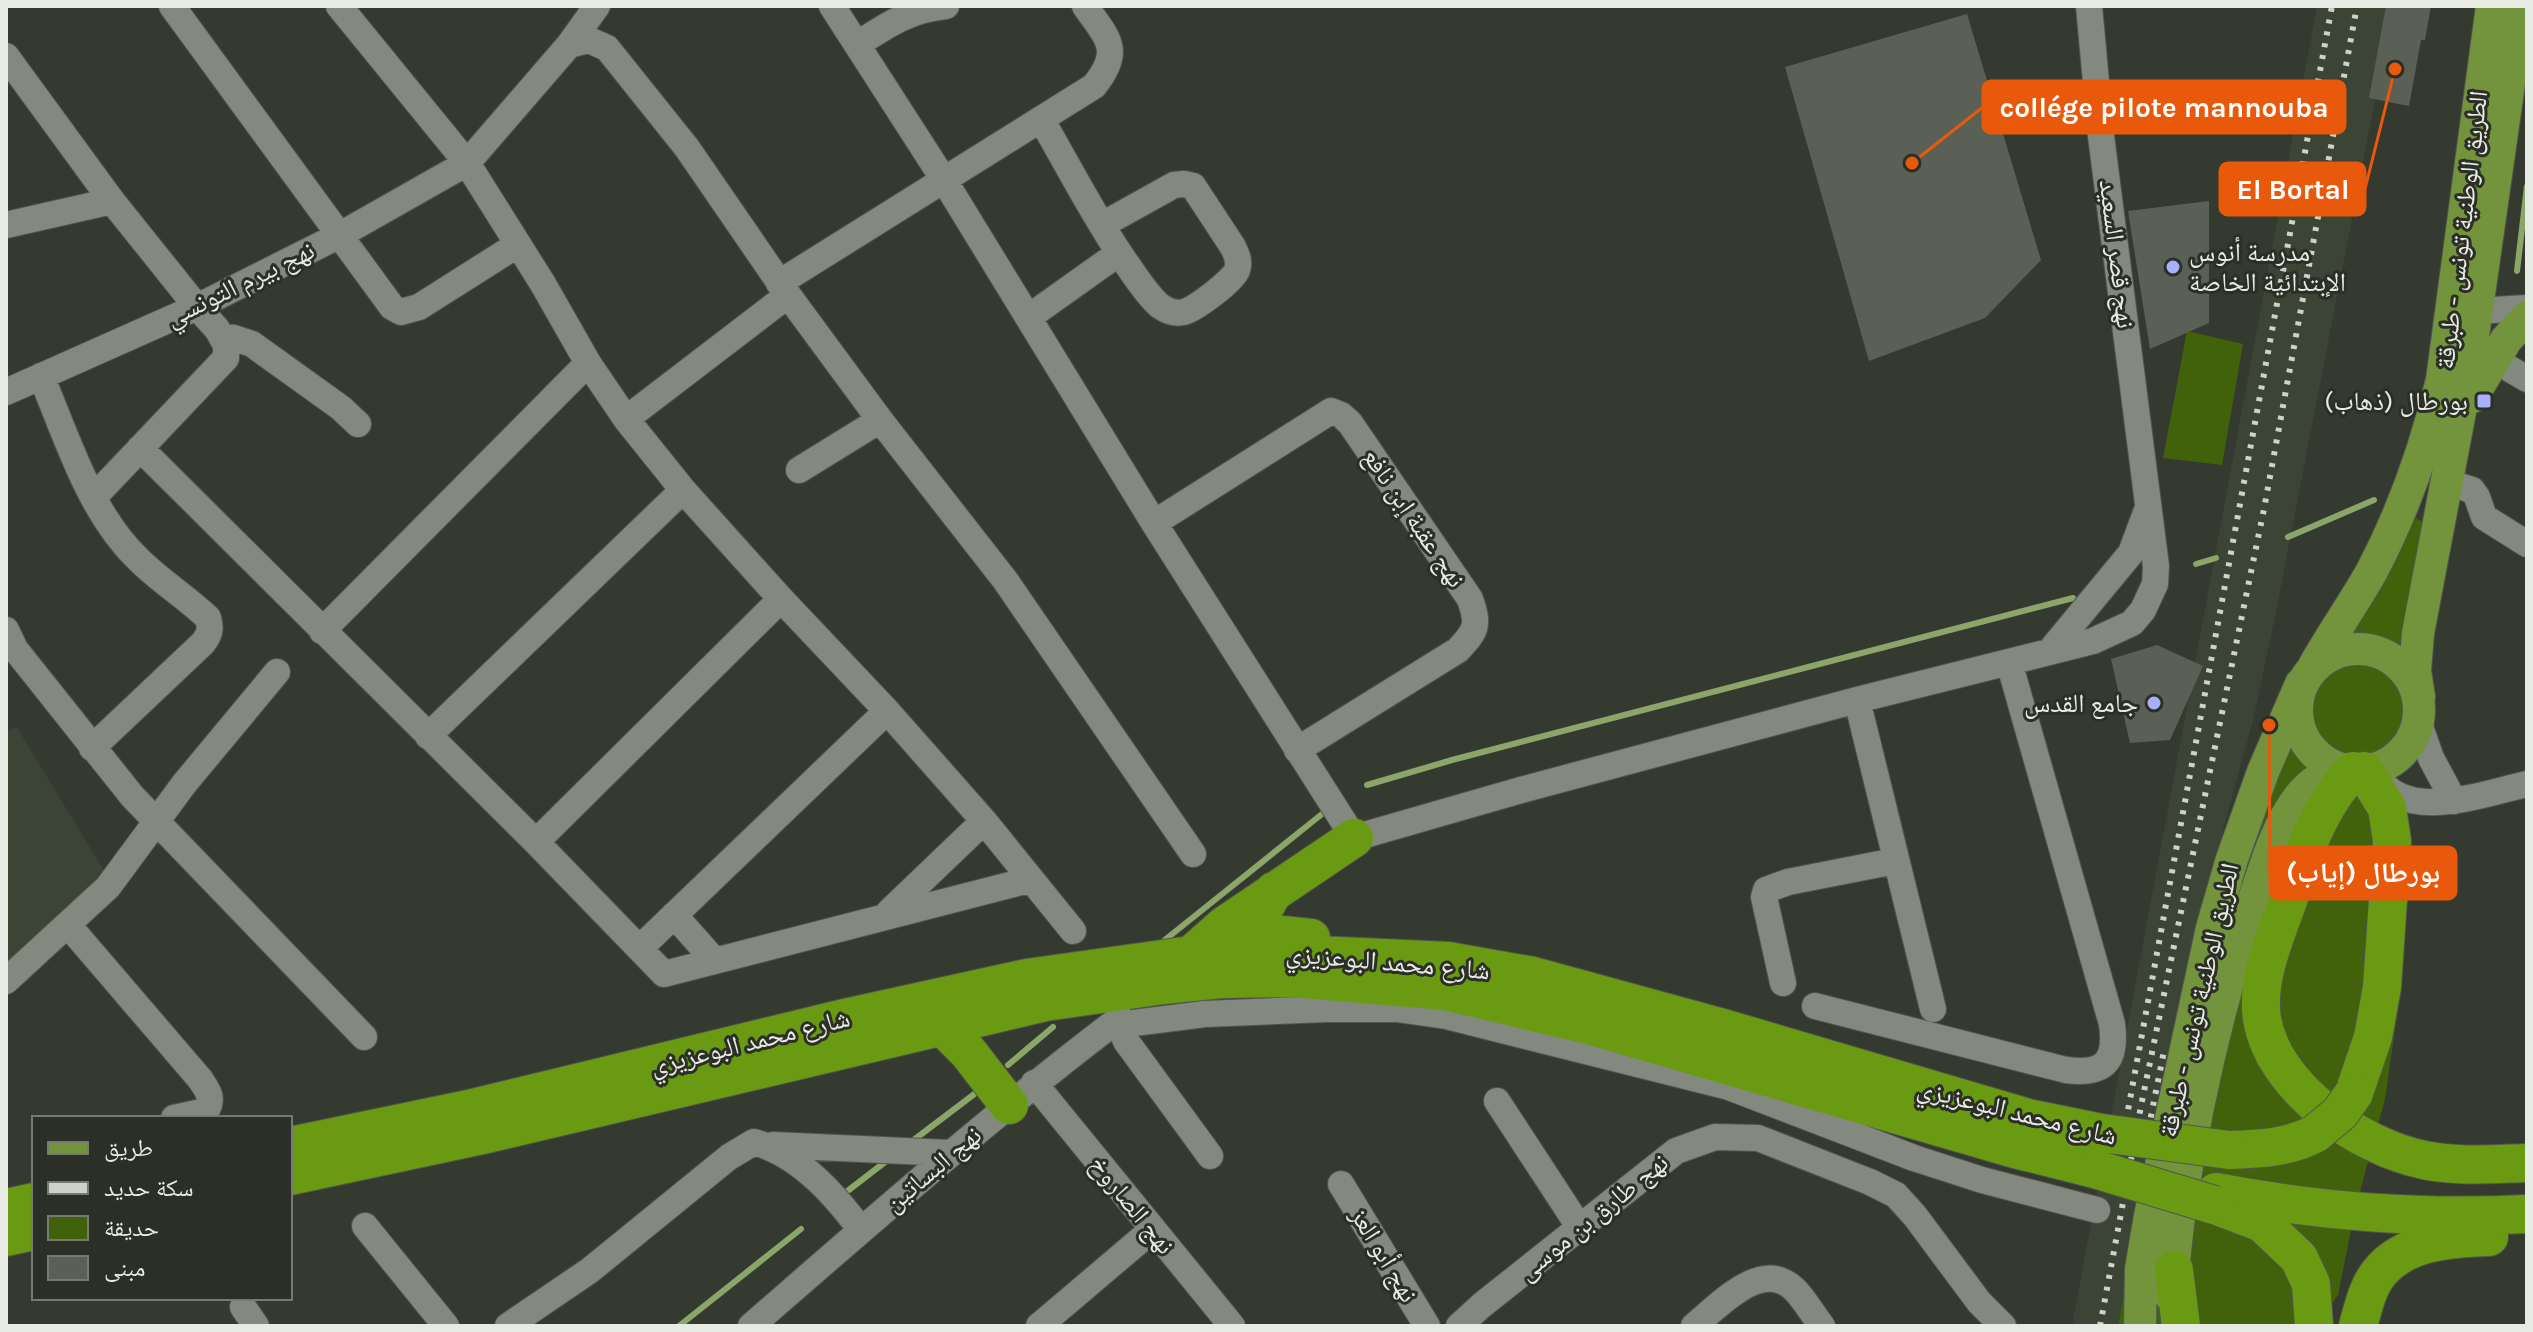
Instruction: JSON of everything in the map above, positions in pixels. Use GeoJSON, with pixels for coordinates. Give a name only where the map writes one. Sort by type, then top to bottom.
{"type":"FeatureCollection","features":[{"type":"Feature","properties":{"kind":"highway"},"geometry":{"type":"LineString","coordinates":[[2220,1178],[2273,1147],[2316,1133],[2340,1113],[2354,1093],[2373,1037],[2382,987],[2392,841],[2387,808],[2357,770],[2333,795],[2318,820],[2271,949],[2262,989],[2262,1017],[2269,1045],[2288,1077],[2312,1100],[2363,1137],[2391,1150],[2423,1160],[2449,1163],[2527,1163]]}},
{"type":"Feature","properties":{"kind":"highway"},"geometry":{"type":"LineString","coordinates":[[1191,955],[1225,925],[1354,838]]}},
{"type":"Feature","properties":{"kind":"highway"},"geometry":{"type":"LineString","coordinates":[[1274,891],[1260,914],[1261,922],[1272,934],[1360,943],[1448,961]]}},
{"type":"Feature","properties":{"kind":"highway","name":"شارع محمد البوعزيزي"},"geometry":{"type":"LineString","coordinates":[[292,1175],[845,1018],[1012,982],[1191,955],[1252,952],[1448,961],[1533,976],[2028,1118],[2099,1151]]}},
{"type":"Feature","properties":{"kind":"highway"},"geometry":{"type":"LineString","coordinates":[[1116,1023],[1178,998],[1292,978]]}},
{"type":"Feature","properties":{"kind":"highway","name":"شارع محمد البوعزيزي"},"geometry":{"type":"LineString","coordinates":[[292,1146],[475,1122],[1045,1002],[1221,979],[1292,978],[1445,991],[1588,1025],[1925,1124],[2099,1151]]}},
{"type":"Feature","properties":{"kind":"highway"},"geometry":{"type":"LineString","coordinates":[[942,1026],[968,1052],[1021,1094]]}},
{"type":"Feature","properties":{"kind":"highway"},"geometry":{"type":"LineString","coordinates":[[292,1127],[420,1108],[475,1122]]}},
{"type":"Feature","properties":{"kind":"highway"},"geometry":{"type":"LineString","coordinates":[[292,1194],[397,1166],[475,1122]]}},
{"type":"Feature","properties":{"kind":"highway"},"geometry":{"type":"LineString","coordinates":[[2099,1151],[2220,1178],[2271,1202],[2394,1215],[2527,1214]]}},
{"type":"Feature","properties":{"kind":"highway"},"geometry":{"type":"LineString","coordinates":[[2099,1151],[2220,1178],[2271,1177],[2369,1190],[2527,1186]]}},
{"type":"Feature","properties":{"kind":"highway"},"geometry":{"type":"LineString","coordinates":[[2220,1178],[2299,1258],[2311,1284],[2314,1326]]}},
{"type":"Feature","properties":{"kind":"highway"},"geometry":{"type":"LineString","coordinates":[[6,1187],[32,1181]]}},
{"type":"Feature","properties":{"kind":"highway"},"geometry":{"type":"LineString","coordinates":[[6,1208],[32,1202]]}},
{"type":"Feature","properties":{"kind":"highway"},"geometry":{"type":"LineString","coordinates":[[6,1237],[32,1231]]}},
{"type":"Feature","properties":{"kind":"highway"},"geometry":{"type":"LineString","coordinates":[[2358,1326],[2378,1273],[2394,1259],[2420,1246],[2448,1238],[2527,1236]]}},
{"type":"Feature","properties":{"kind":"highway"},"geometry":{"type":"LineString","coordinates":[[6,1260],[32,1254]]}},
{"type":"Feature","properties":{"kind":"highway"},"geometry":{"type":"LineString","coordinates":[[2174,1270],[2181,1326]]}},
{"type":"Feature","properties":{"kind":"main road","name":"الطريق الوطنية تونس - طبرقة"},"geometry":{"type":"LineString","coordinates":[[2419,710],[2415,671],[2417,643],[2457,425],[2464,312],[2492,6]]}},
{"type":"Feature","properties":{"kind":"main road","name":"الطريق الوطنية تونس - طبرقة"},"geometry":{"type":"LineString","coordinates":[[2140,1326],[2141,1269],[2150,1216],[2212,928],[2232,859],[2263,772],[2307,675],[2371,572],[2405,504],[2428,439],[2442,380],[2464,312],[2520,6]]}},
{"type":"Feature","properties":{"kind":"main road"},"geometry":{"type":"LineString","coordinates":[[2457,425],[2526,307]]}},
{"type":"Feature","properties":{"kind":"main road"},"geometry":{"type":"LineString","coordinates":[[2354,647],[2379,651],[2403,667],[2410,677],[2419,710],[2399,756],[2357,770],[2327,763],[2310,749],[2301,734],[2296,714],[2307,675],[2334,652],[2354,647]]}},
{"type":"Feature","properties":{"kind":"main road","name":"الطريق الوطنية تونس - طبرقة"},"geometry":{"type":"LineString","coordinates":[[2166,1326],[2191,1147],[2222,1008],[2244,928],[2284,821],[2307,787],[2317,778],[2357,770]]}},
{"type":"Feature","properties":{"kind":"street"},"geometry":{"type":"LineString","coordinates":[[172,6],[392,307],[401,312],[419,307],[517,245]]}},
{"type":"Feature","properties":{"kind":"street"},"geometry":{"type":"LineString","coordinates":[[339,6],[467,163],[588,363],[626,419],[683,490],[984,821],[1073,931]]}},
{"type":"Feature","properties":{"kind":"street","name":"نهج بيرم التونسي"},"geometry":{"type":"LineString","coordinates":[[6,392],[197,307],[340,235],[467,163],[569,45],[597,6]]}},
{"type":"Feature","properties":{"kind":"street"},"geometry":{"type":"LineString","coordinates":[[832,6],[1354,838]]}},
{"type":"Feature","properties":{"kind":"street"},"geometry":{"type":"LineString","coordinates":[[858,44],[914,11],[946,6]]}},
{"type":"Feature","properties":{"kind":"street"},"geometry":{"type":"LineString","coordinates":[[626,419],[784,289],[944,180],[1094,86],[1108,69],[1111,53],[1108,39],[1085,6]]}},
{"type":"Feature","properties":{"kind":"street","name":"نهج قصر السعيد"},"geometry":{"type":"LineString","coordinates":[[1354,838],[1857,700],[2093,641],[2132,623],[2143,610],[2155,584],[2156,566],[2101,136],[2089,6]]}},
{"type":"Feature","properties":{"kind":"street"},"geometry":{"type":"LineString","coordinates":[[569,45],[589,40],[607,48],[687,148],[784,289],[880,420],[1005,580],[1193,854]]}},
{"type":"Feature","properties":{"kind":"street"},"geometry":{"type":"LineString","coordinates":[[6,56],[112,201],[217,329],[226,345],[226,358],[94,497]]}},
{"type":"Feature","properties":{"kind":"street"},"geometry":{"type":"LineString","coordinates":[[1041,119],[1102,225],[1119,253],[1162,308],[1174,313],[1185,311],[1234,276],[1238,267],[1238,257],[1233,247],[1193,186],[1174,185],[1102,225]]}},
{"type":"Feature","properties":{"kind":"street"},"geometry":{"type":"LineString","coordinates":[[6,225],[112,201]]}},
{"type":"Feature","properties":{"kind":"street"},"geometry":{"type":"LineString","coordinates":[[1029,317],[1119,253]]}},
{"type":"Feature","properties":{"kind":"street"},"geometry":{"type":"LineString","coordinates":[[2464,312],[2526,307]]}},
{"type":"Feature","properties":{"kind":"street"},"geometry":{"type":"LineString","coordinates":[[222,337],[252,344],[341,408],[358,424]]}},
{"type":"Feature","properties":{"kind":"street"},"geometry":{"type":"LineString","coordinates":[[2493,359],[2527,379]]}},
{"type":"Feature","properties":{"kind":"street"},"geometry":{"type":"LineString","coordinates":[[322,631],[588,363]]}},
{"type":"Feature","properties":{"kind":"street"},"geometry":{"type":"LineString","coordinates":[[41,376],[94,497],[137,559],[208,618],[210,627],[203,643],[92,748]]}},
{"type":"Feature","properties":{"kind":"street","name":"نهج عقبة إبن نافع"},"geometry":{"type":"LineString","coordinates":[[1154,523],[1331,411],[1350,423],[1470,599],[1477,619],[1473,635],[1458,650],[1297,750]]}},
{"type":"Feature","properties":{"kind":"street"},"geometry":{"type":"LineString","coordinates":[[799,470],[880,420]]}},
{"type":"Feature","properties":{"kind":"street"},"geometry":{"type":"LineString","coordinates":[[140,448],[536,842],[664,974],[887,914],[1029,880]]}},
{"type":"Feature","properties":{"kind":"street"},"geometry":{"type":"LineString","coordinates":[[2446,482],[2472,490],[2484,517],[2527,544]]}},
{"type":"Feature","properties":{"kind":"street"},"geometry":{"type":"LineString","coordinates":[[428,736],[683,490]]}},
{"type":"Feature","properties":{"kind":"street"},"geometry":{"type":"LineString","coordinates":[[2050,651],[2131,553],[2149,502]]}},
{"type":"Feature","properties":{"kind":"street"},"geometry":{"type":"LineString","coordinates":[[536,842],[781,599]]}},
{"type":"Feature","properties":{"kind":"street"},"geometry":{"type":"LineString","coordinates":[[6,630],[15,649],[92,748],[156,823],[364,1037]]}},
{"type":"Feature","properties":{"kind":"street"},"geometry":{"type":"LineString","coordinates":[[1815,1006],[2066,1070],[2089,1071],[2109,1061],[2114,1050],[2112,1024],[2009,662]]}},
{"type":"Feature","properties":{"kind":"street"},"geometry":{"type":"LineString","coordinates":[[6,981],[108,887],[184,784],[277,672]]}},
{"type":"Feature","properties":{"kind":"street"},"geometry":{"type":"LineString","coordinates":[[1857,700],[1933,1009]]}},
{"type":"Feature","properties":{"kind":"street"},"geometry":{"type":"LineString","coordinates":[[2419,710],[2431,758],[2454,801]]}},
{"type":"Feature","properties":{"kind":"street"},"geometry":{"type":"LineString","coordinates":[[640,948],[887,711]]}},
{"type":"Feature","properties":{"kind":"street"},"geometry":{"type":"LineString","coordinates":[[2357,770],[2410,800],[2438,803],[2527,784]]}},
{"type":"Feature","properties":{"kind":"street"},"geometry":{"type":"LineString","coordinates":[[887,914],[984,821]]}},
{"type":"Feature","properties":{"kind":"street"},"geometry":{"type":"LineString","coordinates":[[1783,983],[1764,897],[1766,890],[1788,882],[1895,861]]}},
{"type":"Feature","properties":{"kind":"street"},"geometry":{"type":"LineString","coordinates":[[674,915],[714,960]]}},
{"type":"Feature","properties":{"kind":"street"},"geometry":{"type":"LineString","coordinates":[[68,925],[211,1095],[206,1111],[183,1116]]}},
{"type":"Feature","properties":{"kind":"street"},"geometry":{"type":"LineString","coordinates":[[1210,1156],[1116,1023],[1205,1014],[1327,1009],[1397,1009],[1446,1016],[1729,1087],[1914,1158],[1982,1180],[2097,1210]]}},
{"type":"Feature","properties":{"kind":"street","name":"نهج البساتين"},"geometry":{"type":"LineString","coordinates":[[751,1326],[949,1153],[1116,1023]]}},
{"type":"Feature","properties":{"kind":"street","name":"نهج الصاروخ"},"geometry":{"type":"LineString","coordinates":[[1021,1094],[1152,1230],[1232,1326]]}},
{"type":"Feature","properties":{"kind":"street"},"geometry":{"type":"LineString","coordinates":[[1497,1101],[1580,1228]]}},
{"type":"Feature","properties":{"kind":"street","name":"نهج طارق بن موسى"},"geometry":{"type":"LineString","coordinates":[[1459,1326],[1676,1151],[1715,1137],[1758,1138],[1896,1195],[1979,1302],[2003,1326]]}},
{"type":"Feature","properties":{"kind":"street"},"geometry":{"type":"LineString","coordinates":[[508,1326],[589,1271],[738,1150],[754,1142],[804,1149],[949,1153]]}},
{"type":"Feature","properties":{"kind":"street"},"geometry":{"type":"LineString","coordinates":[[761,1144],[804,1168],[830,1191],[861,1230]]}},
{"type":"Feature","properties":{"kind":"street","name":"نهج أبو العز"},"geometry":{"type":"LineString","coordinates":[[1341,1184],[1427,1326]]}},
{"type":"Feature","properties":{"kind":"street"},"geometry":{"type":"LineString","coordinates":[[365,1226],[446,1326]]}},
{"type":"Feature","properties":{"kind":"street"},"geometry":{"type":"LineString","coordinates":[[1039,1326],[1069,1317],[1152,1230]]}},
{"type":"Feature","properties":{"kind":"street"},"geometry":{"type":"LineString","coordinates":[[1694,1326],[1743,1287],[1762,1278],[1778,1279],[1795,1290],[1822,1326]]}},
{"type":"Feature","properties":{"kind":"shaded area"},"geometry":{"type":"Polygon","coordinates":[[[2317,6],[2393,6],[2275,617],[2254,716],[2205,897],[2159,1109],[2118,1326],[2072,1326],[2317,6]]]}},
{"type":"Feature","properties":{"kind":"shaded area"},"geometry":{"type":"Polygon","coordinates":[[[16,726],[108,877],[6,971],[6,733],[16,726]]]}},
{"type":"Feature","properties":{"kind":"green space"},"geometry":{"type":"Polygon","coordinates":[[[2187,331],[2243,344],[2222,465],[2163,458],[2187,331]]]}},
{"type":"Feature","properties":{"kind":"green space"},"geometry":{"type":"Polygon","coordinates":[[[2416,518],[2427,524],[2410,709],[2389,796],[2389,897],[2402,980],[2385,1099],[2355,1210],[2338,1295],[2316,1326],[2118,1326],[2160,1109],[2285,751],[2318,681],[2416,518]]]}},
{"type":"Feature","properties":{"kind":"building"},"geometry":{"type":"Polygon","coordinates":[[[2386,6],[2431,6],[2425,40],[2421,40],[2409,106],[2369,98],[2386,6]]]}},
{"type":"Feature","properties":{"kind":"building"},"geometry":{"type":"Polygon","coordinates":[[[1967,14],[2041,260],[1985,318],[1869,361],[1785,67],[1967,14]]]}},
{"type":"Feature","properties":{"kind":"building","name":"مدرسة أنوس الإبتدائية الخاصة"},"geometry":{"type":"Polygon","coordinates":[[[2209,201],[2209,323],[2150,349],[2128,211],[2209,201]]]}},
{"type":"Feature","properties":{"kind":"building","name":"جامع القدس"},"geometry":{"type":"Polygon","coordinates":[[[2157,645],[2203,666],[2170,740],[2130,743],[2111,659],[2157,645]]]}},
{"type":"Feature","properties":{"kind":"waterway"},"geometry":{"type":"LineString","coordinates":[[2517,271],[2527,186]]}},
{"type":"Feature","properties":{"kind":"waterway"},"geometry":{"type":"LineString","coordinates":[[2288,537],[2374,500]]}},
{"type":"Feature","properties":{"kind":"waterway"},"geometry":{"type":"LineString","coordinates":[[2196,564],[2216,558]]}},
{"type":"Feature","properties":{"kind":"waterway"},"geometry":{"type":"LineString","coordinates":[[1367,785],[1452,760],[2073,598]]}},
{"type":"Feature","properties":{"kind":"waterway"},"geometry":{"type":"LineString","coordinates":[[1161,943],[1327,810]]}},
{"type":"Feature","properties":{"kind":"waterway"},"geometry":{"type":"LineString","coordinates":[[1008,1065],[1053,1027]]}},
{"type":"Feature","properties":{"kind":"waterway"},"geometry":{"type":"LineString","coordinates":[[911,1142],[981,1089]]}},
{"type":"Feature","properties":{"kind":"waterway"},"geometry":{"type":"LineString","coordinates":[[841,1196],[889,1159]]}},
{"type":"Feature","properties":{"kind":"waterway"},"geometry":{"type":"LineString","coordinates":[[679,1326],[801,1229]]}},
{"type":"Feature","properties":{"kind":"railway"},"geometry":{"type":"LineString","coordinates":[[2126,1121],[2332,6]]}},
{"type":"Feature","properties":{"kind":"railway"},"geometry":{"type":"LineString","coordinates":[[2100,1326],[2141,1106],[2264,509],[2357,6]]}},
{"type":"Feature","properties":{"kind":"railway"},"geometry":{"type":"LineString","coordinates":[[2146,1141],[2164,1051]]}},
{"type":"Feature","properties":{"kind":"place","name":"El Bortal"},"geometry":{"type":"Point","coordinates":[2395,69]}},
{"type":"Feature","properties":{"kind":"place","name":"collége pilote mannouba"},"geometry":{"type":"Point","coordinates":[1912,163]}},
{"type":"Feature","properties":{"kind":"place","name":"مدرسة أنوس الإبتدائية الخاصة"},"geometry":{"type":"Point","coordinates":[2173,267]}},
{"type":"Feature","properties":{"kind":"place","name":"بورطال (ذهاب)"},"geometry":{"type":"Point","coordinates":[2484,401]}},
{"type":"Feature","properties":{"kind":"place","name":"جامع القدس"},"geometry":{"type":"Point","coordinates":[2154,703]}},
{"type":"Feature","properties":{"kind":"place","name":"بورطال (إياب)"},"geometry":{"type":"Point","coordinates":[2269,725]}}]}
